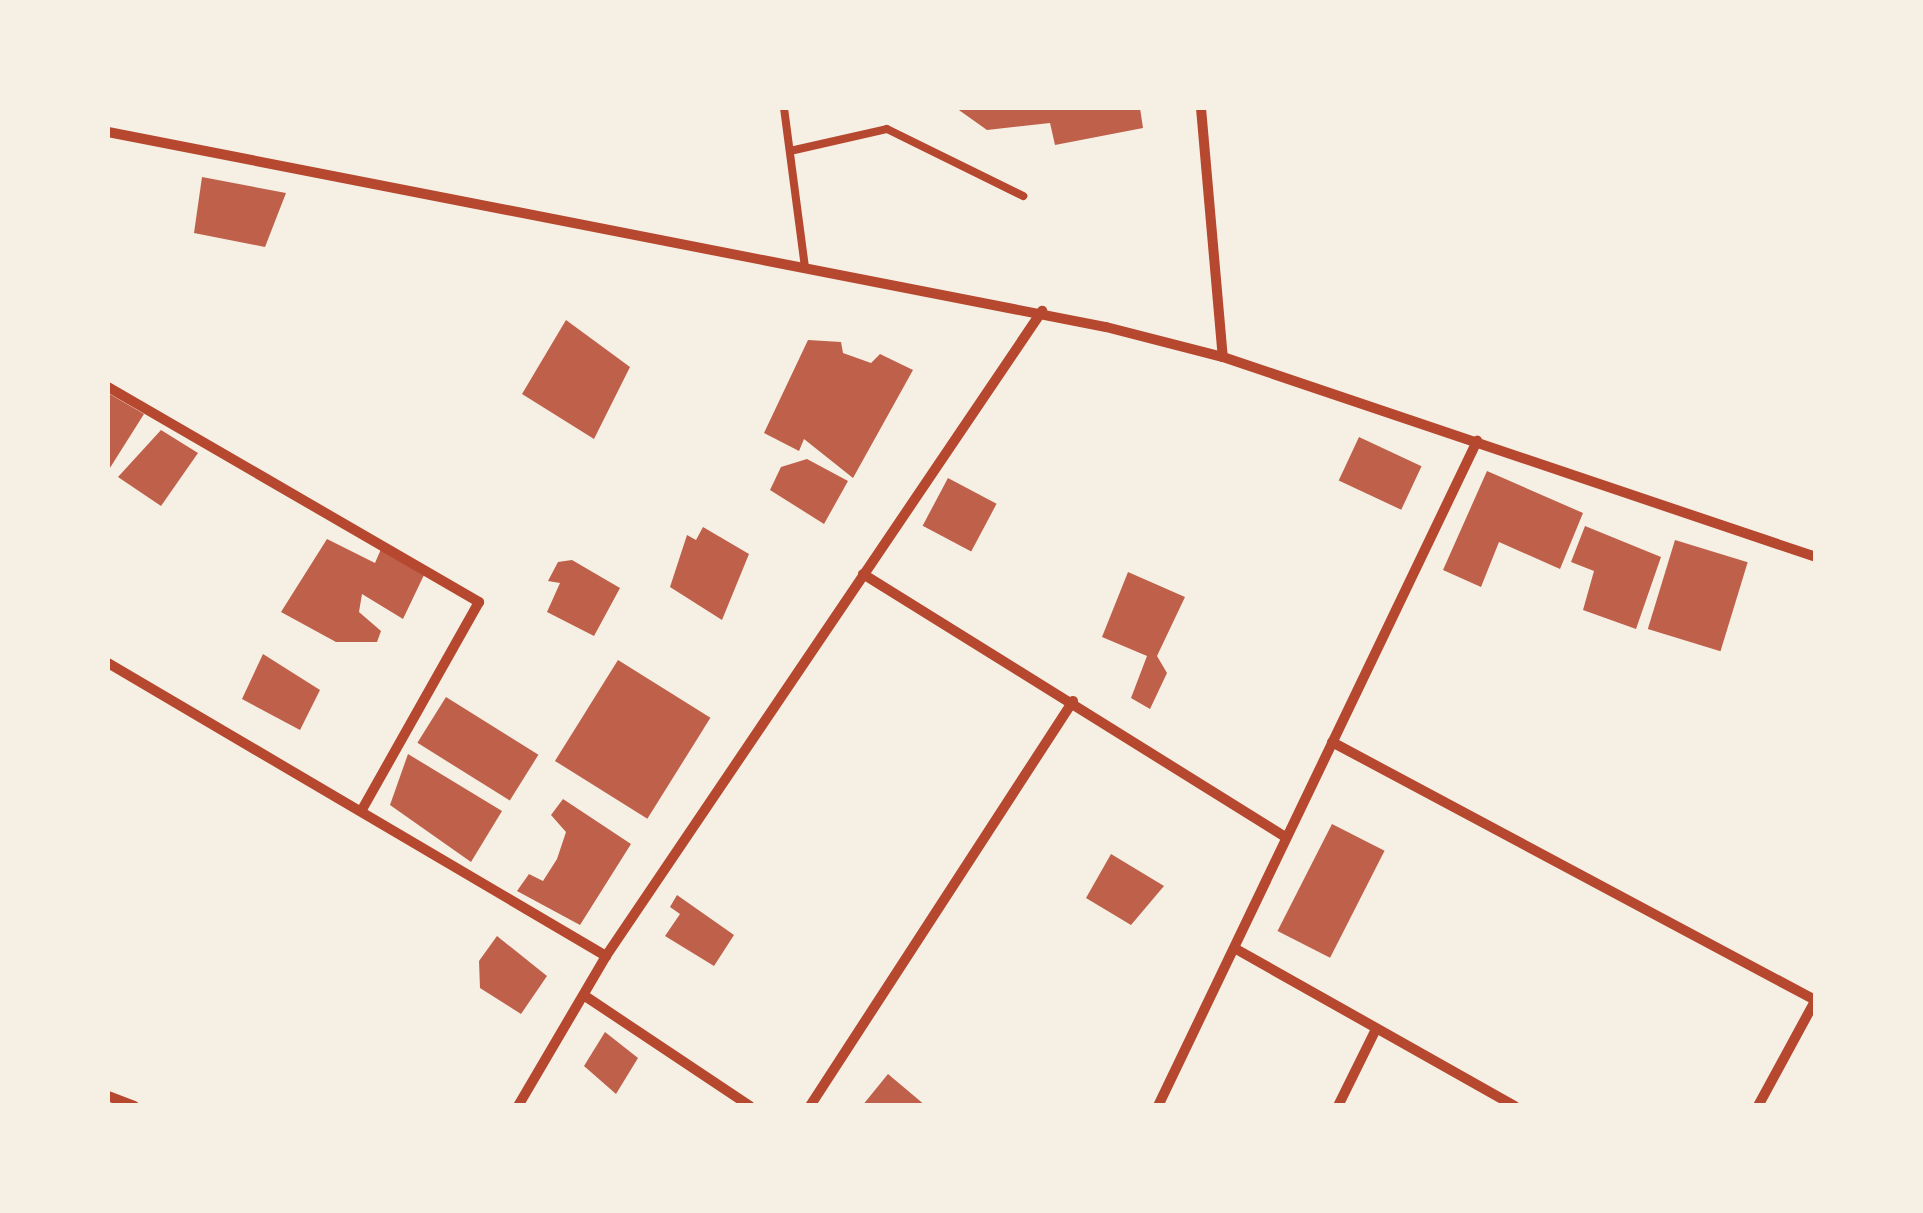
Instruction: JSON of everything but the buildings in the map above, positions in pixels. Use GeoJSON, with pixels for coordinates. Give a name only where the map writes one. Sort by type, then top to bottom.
{"type":"FeatureCollection","features":[{"type":"Feature","properties":{"kind":"street"},"geometry":{"type":"LineString","coordinates":[[1201,108],[1223,357]]}},
{"type":"Feature","properties":{"kind":"street"},"geometry":{"type":"LineString","coordinates":[[108,132],[806,273],[1042,312],[1223,357],[1816,557]]}},
{"type":"Feature","properties":{"kind":"street"},"geometry":{"type":"LineString","coordinates":[[518,1106],[606,956],[1042,312]]}},
{"type":"Feature","properties":{"kind":"street"},"geometry":{"type":"LineString","coordinates":[[108,387],[479,602],[363,808]]}},
{"type":"Feature","properties":{"kind":"street"},"geometry":{"type":"LineString","coordinates":[[1158,1106],[1477,441]]}},
{"type":"Feature","properties":{"kind":"street"},"geometry":{"type":"LineString","coordinates":[[863,574],[1073,701],[1286,838]]}},
{"type":"Feature","properties":{"kind":"street"},"geometry":{"type":"LineString","coordinates":[[108,663],[363,808],[606,956]]}},
{"type":"Feature","properties":{"kind":"street"},"geometry":{"type":"LineString","coordinates":[[810,1106],[1073,701]]}},
{"type":"Feature","properties":{"kind":"street"},"geometry":{"type":"LineString","coordinates":[[1332,742],[1815,999],[1758,1106]]}},
{"type":"Feature","properties":{"kind":"street"},"geometry":{"type":"LineString","coordinates":[[1236,950],[1514,1106]]}},
{"type":"Feature","properties":{"kind":"street"},"geometry":{"type":"LineString","coordinates":[[584,996],[750,1106]]}},
{"type":"Feature","properties":{"kind":"street"},"geometry":{"type":"LineString","coordinates":[[1338,1106],[1376,1030]]}},
{"type":"Feature","properties":{"kind":"street"},"geometry":{"type":"LineString","coordinates":[[108,1096],[134,1106]]}},
{"type":"Feature","properties":{"kind":"lane"},"geometry":{"type":"LineString","coordinates":[[784,108],[806,273]]}},
{"type":"Feature","properties":{"kind":"lane"},"geometry":{"type":"LineString","coordinates":[[790,151],[887,129],[1023,196]]}}]}
